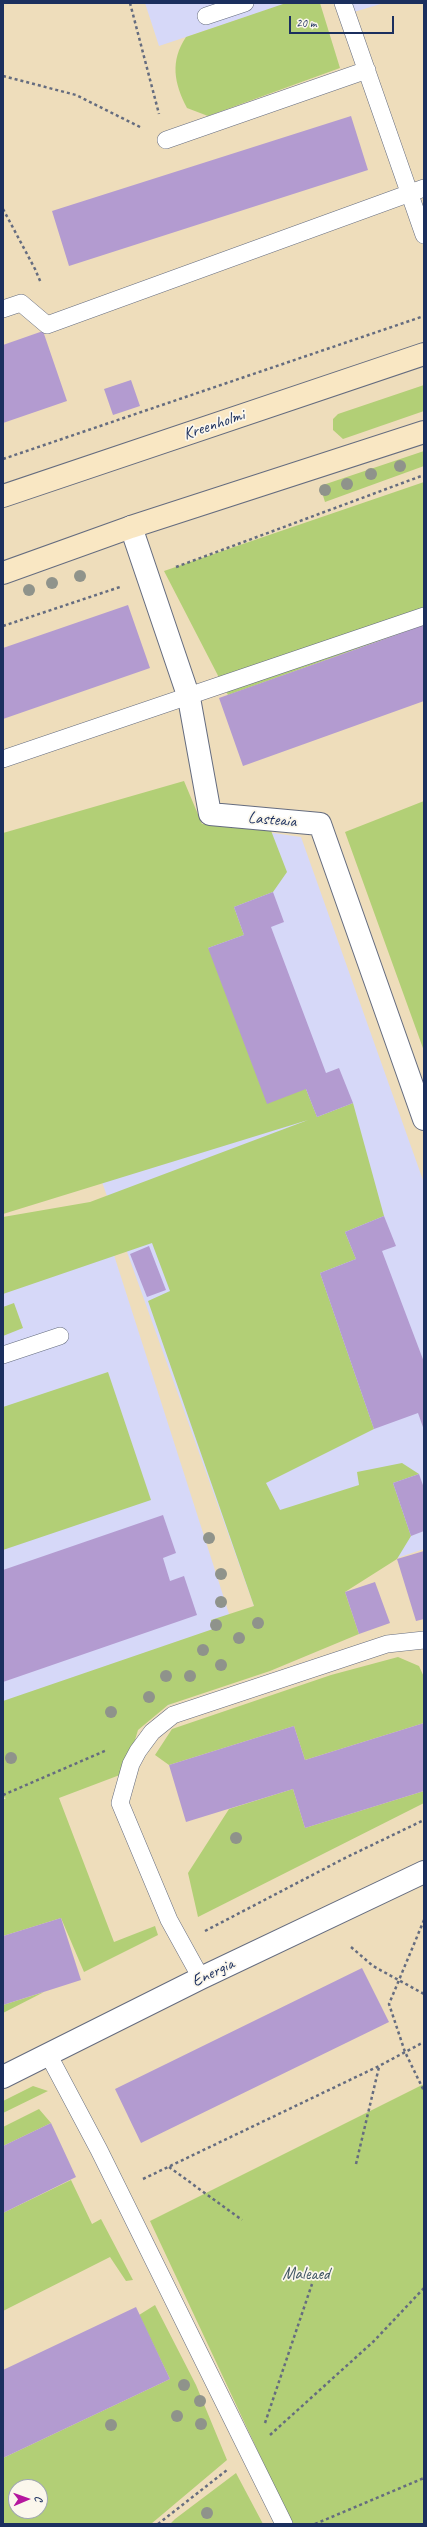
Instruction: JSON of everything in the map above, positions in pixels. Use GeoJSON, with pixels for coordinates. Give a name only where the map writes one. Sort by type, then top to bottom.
{"type":"FeatureCollection","features":[{"type":"Feature","properties":{"kind":"main road","name":"Kreenholmi"},"geometry":{"type":"LineString","coordinates":[[3,496],[424,354]]}},
{"type":"Feature","properties":{"kind":"main road"},"geometry":{"type":"LineString","coordinates":[[3,573],[131,527],[424,432]]}},
{"type":"Feature","properties":{"kind":"street","name":"Lasteaia"},"geometry":{"type":"LineString","coordinates":[[131,527],[189,698],[210,814],[320,824],[424,1119]]}},
{"type":"Feature","properties":{"kind":"street","name":"Energia"},"geometry":{"type":"LineString","coordinates":[[3,2077],[201,1978],[424,1872]]}},
{"type":"Feature","properties":{"kind":"lane"},"geometry":{"type":"LineString","coordinates":[[206,16],[245,3]]}},
{"type":"Feature","properties":{"kind":"lane"},"geometry":{"type":"LineString","coordinates":[[343,3],[367,70],[417,190],[424,235]]}},
{"type":"Feature","properties":{"kind":"lane"},"geometry":{"type":"LineString","coordinates":[[166,140],[367,70]]}},
{"type":"Feature","properties":{"kind":"lane"},"geometry":{"type":"LineString","coordinates":[[3,309],[21,303],[47,325],[417,190]]}},
{"type":"Feature","properties":{"kind":"lane"},"geometry":{"type":"LineString","coordinates":[[3,759],[189,698],[424,616]]}},
{"type":"Feature","properties":{"kind":"lane"},"geometry":{"type":"LineString","coordinates":[[3,1355],[60,1336]]}},
{"type":"Feature","properties":{"kind":"lane"},"geometry":{"type":"LineString","coordinates":[[201,1978],[170,1920],[120,1803],[131,1764],[152,1732],[173,1715],[387,1644],[424,1640]]}},
{"type":"Feature","properties":{"kind":"lane"},"geometry":{"type":"LineString","coordinates":[[48,2054],[253,2449],[284,2524]]}},
{"type":"Feature","properties":{"kind":"path"},"geometry":{"type":"LineString","coordinates":[[130,3],[166,140]]}},
{"type":"Feature","properties":{"kind":"path"},"geometry":{"type":"LineString","coordinates":[[3,76],[76,95],[166,140]]}},
{"type":"Feature","properties":{"kind":"path"},"geometry":{"type":"LineString","coordinates":[[3,209],[35,269],[55,322]]}},
{"type":"Feature","properties":{"kind":"path"},"geometry":{"type":"LineString","coordinates":[[3,459],[424,316]]}},
{"type":"Feature","properties":{"kind":"path"},"geometry":{"type":"LineString","coordinates":[[3,626],[116,589],[147,575],[164,571],[424,475]]}},
{"type":"Feature","properties":{"kind":"path"},"geometry":{"type":"LineString","coordinates":[[3,1795],[111,1749]]}},
{"type":"Feature","properties":{"kind":"path"},"geometry":{"type":"LineString","coordinates":[[182,1944],[345,1858],[424,1820]]}},
{"type":"Feature","properties":{"kind":"path"},"geometry":{"type":"LineString","coordinates":[[424,1920],[389,2004],[405,2052],[424,2091]]}},
{"type":"Feature","properties":{"kind":"path"},"geometry":{"type":"LineString","coordinates":[[351,1947],[373,1966],[424,1994]]}},
{"type":"Feature","properties":{"kind":"path"},"geometry":{"type":"LineString","coordinates":[[119,2191],[379,2066],[424,2042]]}},
{"type":"Feature","properties":{"kind":"path"},"geometry":{"type":"LineString","coordinates":[[356,2164],[379,2066]]}},
{"type":"Feature","properties":{"kind":"path"},"geometry":{"type":"LineString","coordinates":[[169,2167],[242,2220]]}},
{"type":"Feature","properties":{"kind":"path"},"geometry":{"type":"LineString","coordinates":[[253,2449],[312,2284]]}},
{"type":"Feature","properties":{"kind":"path"},"geometry":{"type":"LineString","coordinates":[[158,2524],[253,2449],[374,2341],[424,2288]]}},
{"type":"Feature","properties":{"kind":"path"},"geometry":{"type":"LineString","coordinates":[[315,2524],[424,2478]]}},
{"type":"Feature","properties":{"kind":"shaded area"},"geometry":{"type":"Polygon","coordinates":[[[145,3],[288,3],[159,46],[145,3]]]}},
{"type":"Feature","properties":{"kind":"shaded area"},"geometry":{"type":"Polygon","coordinates":[[[351,3],[384,3],[354,12],[351,3]]]}},
{"type":"Feature","properties":{"kind":"shaded area"},"geometry":{"type":"Polygon","coordinates":[[[266,832],[301,837],[424,1183],[424,1549],[254,1606],[3,906],[266,832]]]}},
{"type":"Feature","properties":{"kind":"shaded area"},"geometry":{"type":"Polygon","coordinates":[[[113,1252],[247,1670],[3,1779],[3,1289],[113,1252]]]}},
{"type":"Feature","properties":{"kind":"green space"},"geometry":{"type":"Polygon","coordinates":[[[286,3],[320,3],[340,68],[208,116],[187,108],[179,90],[176,72],[178,55],[186,37],[286,3]]]}},
{"type":"Feature","properties":{"kind":"green space"},"geometry":{"type":"Polygon","coordinates":[[[424,385],[424,411],[343,439],[333,430],[333,419],[338,414],[424,385]]]}},
{"type":"Feature","properties":{"kind":"green space"},"geometry":{"type":"Polygon","coordinates":[[[424,451],[424,466],[325,502],[320,486],[424,451]]]}},
{"type":"Feature","properties":{"kind":"green space"},"geometry":{"type":"Polygon","coordinates":[[[424,482],[424,625],[228,695],[164,571],[424,482]]]}},
{"type":"Feature","properties":{"kind":"green space"},"geometry":{"type":"Polygon","coordinates":[[[184,781],[202,824],[270,828],[287,872],[273,892],[234,907],[244,935],[208,948],[306,1089],[317,1117],[353,1103],[384,1216],[345,1232],[356,1259],[320,1273],[374,1429],[266,1483],[280,1510],[359,1485],[357,1472],[402,1463],[419,1474],[393,1483],[411,1536],[397,1559],[345,1592],[359,1634],[270,1671],[168,1705],[138,1730],[125,1773],[59,1798],[114,1942],[155,1926],[158,1935],[84,1972],[61,1918],[3,1936],[3,1800],[6,1798],[3,1797],[3,1701],[213,1629],[211,1620],[254,1606],[148,1301],[170,1291],[152,1243],[3,1294],[3,1217],[90,1202],[308,1120],[3,1214],[3,833],[184,781]]]}},
{"type":"Feature","properties":{"kind":"green space"},"geometry":{"type":"Polygon","coordinates":[[[424,801],[424,1051],[345,832],[424,801]]]}},
{"type":"Feature","properties":{"kind":"green space"},"geometry":{"type":"Polygon","coordinates":[[[14,1303],[23,1328],[3,1336],[3,1307],[14,1303]]]}},
{"type":"Feature","properties":{"kind":"green space"},"geometry":{"type":"Polygon","coordinates":[[[108,1372],[151,1500],[3,1550],[3,1407],[108,1372]]]}},
{"type":"Feature","properties":{"kind":"green space"},"geometry":{"type":"Polygon","coordinates":[[[398,1657],[419,1666],[424,1677],[424,1723],[305,1760],[294,1726],[169,1765],[155,1755],[172,1729],[331,1675],[398,1657]]]}},
{"type":"Feature","properties":{"kind":"green space"},"geometry":{"type":"Polygon","coordinates":[[[293,1789],[305,1828],[424,1791],[424,1803],[198,1917],[188,1873],[229,1809],[293,1789]]]}},
{"type":"Feature","properties":{"kind":"green space"},"geometry":{"type":"Polygon","coordinates":[[[44,1992],[3,2013],[3,2005],[44,1992]]]}},
{"type":"Feature","properties":{"kind":"green space","name":"Maleaed"},"geometry":{"type":"Polygon","coordinates":[[[424,2084],[424,2524],[292,2524],[150,2221],[424,2084]]]}},
{"type":"Feature","properties":{"kind":"green space"},"geometry":{"type":"Polygon","coordinates":[[[33,2086],[48,2091],[3,2113],[3,2101],[33,2086]]]}},
{"type":"Feature","properties":{"kind":"green space"},"geometry":{"type":"Polygon","coordinates":[[[39,2109],[51,2123],[3,2146],[3,2127],[39,2109]]]}},
{"type":"Feature","properties":{"kind":"green space"},"geometry":{"type":"Polygon","coordinates":[[[71,2180],[92,2224],[101,2219],[133,2280],[126,2281],[110,2257],[3,2311],[3,2213],[71,2180]]]}},
{"type":"Feature","properties":{"kind":"green space"},"geometry":{"type":"Polygon","coordinates":[[[155,2305],[196,2385],[227,2460],[151,2524],[3,2524],[3,2458],[170,2379],[139,2315],[155,2305]]]}},
{"type":"Feature","properties":{"kind":"green space"},"geometry":{"type":"Polygon","coordinates":[[[236,2473],[263,2524],[170,2524],[175,2519],[236,2473]]]}},
{"type":"Feature","properties":{"kind":"building"},"geometry":{"type":"Polygon","coordinates":[[[351,116],[368,170],[69,266],[52,211],[351,116]]]}},
{"type":"Feature","properties":{"kind":"building"},"geometry":{"type":"Polygon","coordinates":[[[43,331],[67,401],[3,423],[3,345],[43,331]]]}},
{"type":"Feature","properties":{"kind":"building"},"geometry":{"type":"Polygon","coordinates":[[[131,380],[140,406],[113,415],[104,389],[131,380]]]}},
{"type":"Feature","properties":{"kind":"building"},"geometry":{"type":"Polygon","coordinates":[[[128,605],[150,668],[3,719],[3,648],[128,605]]]}},
{"type":"Feature","properties":{"kind":"building"},"geometry":{"type":"Polygon","coordinates":[[[424,625],[424,701],[243,766],[219,698],[424,625]]]}},
{"type":"Feature","properties":{"kind":"building"},"geometry":{"type":"Polygon","coordinates":[[[273,892],[284,922],[271,927],[326,1073],[339,1068],[353,1103],[317,1117],[306,1089],[267,1104],[208,948],[244,935],[234,907],[273,892]]]}},
{"type":"Feature","properties":{"kind":"building"},"geometry":{"type":"Polygon","coordinates":[[[384,1216],[396,1246],[382,1251],[424,1362],[424,1430],[418,1413],[374,1429],[320,1273],[356,1259],[345,1232],[384,1216]]]}},
{"type":"Feature","properties":{"kind":"building"},"geometry":{"type":"Polygon","coordinates":[[[149,1246],[166,1290],[147,1297],[130,1254],[149,1246]]]}},
{"type":"Feature","properties":{"kind":"building"},"geometry":{"type":"Polygon","coordinates":[[[419,1474],[424,1488],[424,1531],[411,1536],[393,1483],[419,1474]]]}},
{"type":"Feature","properties":{"kind":"building"},"geometry":{"type":"Polygon","coordinates":[[[163,1515],[176,1553],[163,1558],[170,1581],[184,1576],[197,1615],[3,1682],[3,1570],[163,1515]]]}},
{"type":"Feature","properties":{"kind":"building"},"geometry":{"type":"Polygon","coordinates":[[[424,1551],[424,1619],[416,1621],[397,1559],[424,1551]]]}},
{"type":"Feature","properties":{"kind":"building"},"geometry":{"type":"Polygon","coordinates":[[[375,1582],[390,1623],[359,1634],[345,1592],[375,1582]]]}},
{"type":"Feature","properties":{"kind":"building"},"geometry":{"type":"Polygon","coordinates":[[[424,1723],[424,1791],[305,1828],[293,1789],[186,1822],[169,1765],[294,1726],[305,1760],[424,1723]]]}},
{"type":"Feature","properties":{"kind":"building"},"geometry":{"type":"Polygon","coordinates":[[[61,1918],[81,1980],[3,2005],[3,1936],[61,1918]]]}},
{"type":"Feature","properties":{"kind":"building"},"geometry":{"type":"Polygon","coordinates":[[[362,1968],[389,2022],[141,2143],[115,2089],[362,1968]]]}},
{"type":"Feature","properties":{"kind":"building"},"geometry":{"type":"Polygon","coordinates":[[[51,2123],[76,2177],[3,2213],[3,2146],[51,2123]]]}},
{"type":"Feature","properties":{"kind":"building"},"geometry":{"type":"Polygon","coordinates":[[[136,2307],[170,2379],[3,2458],[3,2370],[136,2307]]]}}]}
